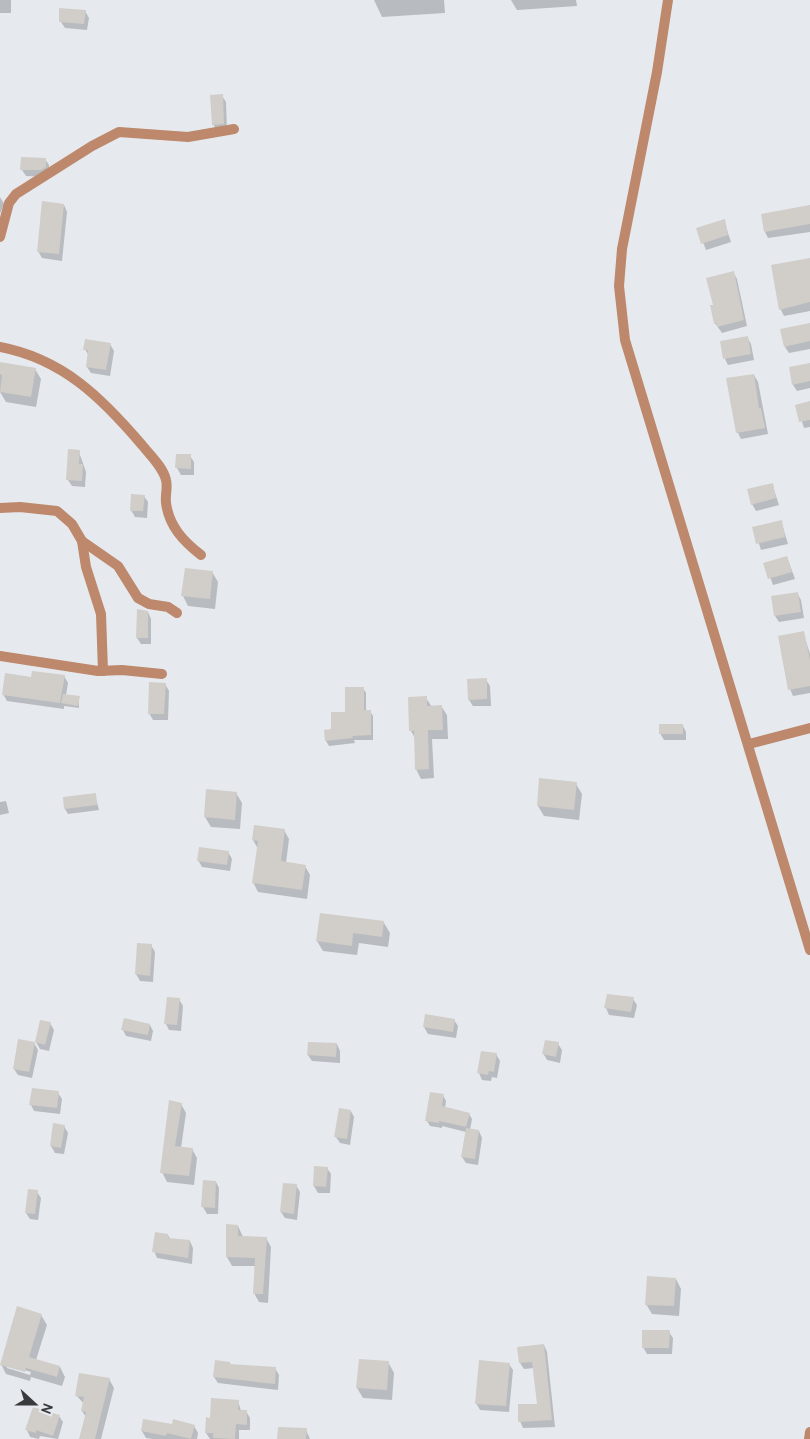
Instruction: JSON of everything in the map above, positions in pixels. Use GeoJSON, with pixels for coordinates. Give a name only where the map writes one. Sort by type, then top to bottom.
{"type":"FeatureCollection","features":[{"type":"Feature","properties":{"kind":"street"},"geometry":{"type":"LineString","coordinates":[[668,0],[657,72],[622,249],[618,286],[620,310],[625,340],[810,950]]}},
{"type":"Feature","properties":{"kind":"street"},"geometry":{"type":"LineString","coordinates":[[0,238],[9,203],[16,194],[63,163],[119,132],[188,137],[234,129]]}},
{"type":"Feature","properties":{"kind":"street"},"geometry":{"type":"LineString","coordinates":[[0,347],[43,359],[73,378],[108,406],[156,462],[166,479],[166,502],[170,522],[180,536],[201,555]]}},
{"type":"Feature","properties":{"kind":"street"},"geometry":{"type":"LineString","coordinates":[[0,508],[20,507],[57,511],[72,524],[82,541],[86,567],[100,614],[103,671]]}},
{"type":"Feature","properties":{"kind":"street"},"geometry":{"type":"LineString","coordinates":[[82,541],[118,566],[138,598],[149,604],[168,607],[177,613]]}},
{"type":"Feature","properties":{"kind":"street"},"geometry":{"type":"LineString","coordinates":[[0,656],[103,671],[162,674]]}},
{"type":"Feature","properties":{"kind":"street"},"geometry":{"type":"LineString","coordinates":[[748,744],[810,728]]}},
{"type":"Feature","properties":{"kind":"street"},"geometry":{"type":"LineString","coordinates":[[809,1439],[810,1432]]}},
{"type":"Feature","properties":{"kind":"building"},"geometry":{"type":"Polygon","coordinates":[[[59,8],[86,10],[84,24],[59,22],[59,8]]]}},
{"type":"Feature","properties":{"kind":"building"},"geometry":{"type":"Polygon","coordinates":[[[223,94],[224,124],[212,125],[210,95],[223,94]]]}},
{"type":"Feature","properties":{"kind":"building"},"geometry":{"type":"Polygon","coordinates":[[[21,157],[46,158],[46,167],[41,170],[20,170],[21,157]]]}},
{"type":"Feature","properties":{"kind":"building"},"geometry":{"type":"Polygon","coordinates":[[[42,201],[64,204],[59,254],[37,252],[42,201]]]}},
{"type":"Feature","properties":{"kind":"building"},"geometry":{"type":"Polygon","coordinates":[[[810,205],[810,224],[764,232],[761,214],[810,205]]]}},
{"type":"Feature","properties":{"kind":"building"},"geometry":{"type":"Polygon","coordinates":[[[725,219],[728,235],[701,244],[696,228],[725,219]]]}},
{"type":"Feature","properties":{"kind":"building"},"geometry":{"type":"Polygon","coordinates":[[[810,258],[810,302],[779,310],[771,265],[810,258]]]}},
{"type":"Feature","properties":{"kind":"building"},"geometry":{"type":"Polygon","coordinates":[[[734,271],[744,320],[717,327],[717,323],[714,324],[710,305],[713,305],[706,278],[734,271]]]}},
{"type":"Feature","properties":{"kind":"building"},"geometry":{"type":"Polygon","coordinates":[[[810,323],[810,341],[784,347],[780,329],[810,323]]]}},
{"type":"Feature","properties":{"kind":"building"},"geometry":{"type":"Polygon","coordinates":[[[748,336],[751,354],[723,359],[720,341],[748,336]]]}},
{"type":"Feature","properties":{"kind":"building"},"geometry":{"type":"Polygon","coordinates":[[[85,339],[111,343],[106,370],[86,367],[88,350],[83,350],[85,339]]]}},
{"type":"Feature","properties":{"kind":"building"},"geometry":{"type":"Polygon","coordinates":[[[0,362],[36,368],[31,397],[0,392],[2,375],[0,374],[0,362]]]}},
{"type":"Feature","properties":{"kind":"building"},"geometry":{"type":"Polygon","coordinates":[[[810,363],[810,381],[792,385],[789,367],[810,363]]]}},
{"type":"Feature","properties":{"kind":"building"},"geometry":{"type":"Polygon","coordinates":[[[754,374],[759,408],[761,408],[765,428],[736,433],[726,378],[754,374]]]}},
{"type":"Feature","properties":{"kind":"building"},"geometry":{"type":"Polygon","coordinates":[[[810,401],[810,420],[799,422],[795,405],[810,401]]]}},
{"type":"Feature","properties":{"kind":"building"},"geometry":{"type":"Polygon","coordinates":[[[68,449],[80,450],[79,464],[83,464],[82,481],[66,480],[68,449]]]}},
{"type":"Feature","properties":{"kind":"building"},"geometry":{"type":"Polygon","coordinates":[[[176,454],[191,454],[191,469],[175,468],[176,454]]]}},
{"type":"Feature","properties":{"kind":"building"},"geometry":{"type":"Polygon","coordinates":[[[773,483],[776,498],[751,505],[747,489],[773,483]]]}},
{"type":"Feature","properties":{"kind":"building"},"geometry":{"type":"Polygon","coordinates":[[[131,494],[145,495],[143,511],[130,511],[131,494]]]}},
{"type":"Feature","properties":{"kind":"building"},"geometry":{"type":"Polygon","coordinates":[[[782,520],[785,537],[756,544],[752,527],[782,520]]]}},
{"type":"Feature","properties":{"kind":"building"},"geometry":{"type":"Polygon","coordinates":[[[787,556],[792,572],[768,579],[763,563],[787,556]]]}},
{"type":"Feature","properties":{"kind":"building"},"geometry":{"type":"Polygon","coordinates":[[[185,568],[213,571],[210,599],[181,596],[185,568]]]}},
{"type":"Feature","properties":{"kind":"building"},"geometry":{"type":"Polygon","coordinates":[[[798,592],[801,612],[774,616],[771,596],[798,592]]]}},
{"type":"Feature","properties":{"kind":"building"},"geometry":{"type":"Polygon","coordinates":[[[137,609],[148,611],[148,638],[136,638],[137,609]]]}},
{"type":"Feature","properties":{"kind":"building"},"geometry":{"type":"Polygon","coordinates":[[[804,631],[810,660],[810,686],[788,690],[778,636],[804,631]]]}},
{"type":"Feature","properties":{"kind":"building"},"geometry":{"type":"Polygon","coordinates":[[[32,671],[65,675],[60,703],[2,695],[5,673],[31,677],[32,671]]]}},
{"type":"Feature","properties":{"kind":"building"},"geometry":{"type":"Polygon","coordinates":[[[487,678],[487,699],[468,700],[467,679],[487,678]]]}},
{"type":"Feature","properties":{"kind":"building"},"geometry":{"type":"Polygon","coordinates":[[[149,682],[166,683],[164,714],[148,714],[149,682]]]}},
{"type":"Feature","properties":{"kind":"building"},"geometry":{"type":"Polygon","coordinates":[[[345,687],[364,687],[364,710],[371,710],[371,735],[325,741],[324,730],[331,729],[331,712],[345,712],[345,687]]]}},
{"type":"Feature","properties":{"kind":"building"},"geometry":{"type":"Polygon","coordinates":[[[63,694],[80,696],[78,706],[61,703],[63,694]]]}},
{"type":"Feature","properties":{"kind":"building"},"geometry":{"type":"Polygon","coordinates":[[[427,696],[427,706],[442,705],[443,730],[428,730],[429,769],[415,770],[414,731],[409,731],[408,697],[427,696]]]}},
{"type":"Feature","properties":{"kind":"building"},"geometry":{"type":"Polygon","coordinates":[[[659,724],[683,724],[683,734],[659,734],[659,724]]]}},
{"type":"Feature","properties":{"kind":"building"},"geometry":{"type":"Polygon","coordinates":[[[539,778],[577,782],[574,810],[537,806],[539,778]]]}},
{"type":"Feature","properties":{"kind":"building"},"geometry":{"type":"Polygon","coordinates":[[[206,789],[237,792],[235,820],[204,817],[206,789]]]}},
{"type":"Feature","properties":{"kind":"building"},"geometry":{"type":"Polygon","coordinates":[[[96,793],[97,805],[64,809],[63,797],[96,793]]]}},
{"type":"Feature","properties":{"kind":"building"},"geometry":{"type":"Polygon","coordinates":[[[254,825],[285,829],[281,861],[306,865],[302,890],[252,883],[258,841],[252,840],[254,825]]]}},
{"type":"Feature","properties":{"kind":"building"},"geometry":{"type":"Polygon","coordinates":[[[199,847],[229,851],[227,865],[197,861],[199,847]]]}},
{"type":"Feature","properties":{"kind":"building"},"geometry":{"type":"Polygon","coordinates":[[[320,913],[384,921],[382,937],[353,933],[352,946],[316,941],[320,913]]]}},
{"type":"Feature","properties":{"kind":"building"},"geometry":{"type":"Polygon","coordinates":[[[137,943],[152,944],[150,976],[135,974],[137,943]]]}},
{"type":"Feature","properties":{"kind":"building"},"geometry":{"type":"Polygon","coordinates":[[[607,994],[634,997],[631,1012],[604,1008],[607,994]]]}},
{"type":"Feature","properties":{"kind":"building"},"geometry":{"type":"Polygon","coordinates":[[[167,997],[180,998],[177,1025],[164,1024],[167,997]]]}},
{"type":"Feature","properties":{"kind":"building"},"geometry":{"type":"Polygon","coordinates":[[[425,1014],[455,1019],[453,1032],[423,1027],[425,1014]]]}},
{"type":"Feature","properties":{"kind":"building"},"geometry":{"type":"Polygon","coordinates":[[[124,1018],[150,1024],[148,1035],[121,1030],[124,1018]]]}},
{"type":"Feature","properties":{"kind":"building"},"geometry":{"type":"Polygon","coordinates":[[[40,1020],[51,1022],[45,1045],[35,1042],[40,1020]]]}},
{"type":"Feature","properties":{"kind":"building"},"geometry":{"type":"Polygon","coordinates":[[[18,1039],[35,1042],[29,1072],[13,1069],[18,1039]]]}},
{"type":"Feature","properties":{"kind":"building"},"geometry":{"type":"Polygon","coordinates":[[[545,1040],[559,1042],[556,1057],[542,1054],[545,1040]]]}},
{"type":"Feature","properties":{"kind":"building"},"geometry":{"type":"Polygon","coordinates":[[[308,1042],[337,1043],[336,1057],[307,1055],[308,1042]]]}},
{"type":"Feature","properties":{"kind":"building"},"geometry":{"type":"Polygon","coordinates":[[[481,1051],[497,1053],[494,1072],[489,1071],[488,1075],[477,1073],[481,1051]]]}},
{"type":"Feature","properties":{"kind":"building"},"geometry":{"type":"Polygon","coordinates":[[[32,1088],[59,1091],[57,1108],[29,1105],[32,1088]]]}},
{"type":"Feature","properties":{"kind":"building"},"geometry":{"type":"Polygon","coordinates":[[[430,1092],[444,1094],[442,1106],[470,1113],[466,1127],[439,1121],[439,1123],[425,1121],[430,1092]]]}},
{"type":"Feature","properties":{"kind":"building"},"geometry":{"type":"Polygon","coordinates":[[[169,1100],[182,1103],[175,1146],[193,1148],[189,1176],[160,1173],[169,1100]]]}},
{"type":"Feature","properties":{"kind":"building"},"geometry":{"type":"Polygon","coordinates":[[[339,1108],[351,1110],[347,1139],[334,1137],[339,1108]]]}},
{"type":"Feature","properties":{"kind":"building"},"geometry":{"type":"Polygon","coordinates":[[[53,1123],[65,1125],[61,1148],[50,1146],[53,1123]]]}},
{"type":"Feature","properties":{"kind":"building"},"geometry":{"type":"Polygon","coordinates":[[[466,1128],[479,1130],[475,1159],[461,1157],[466,1128]]]}},
{"type":"Feature","properties":{"kind":"building"},"geometry":{"type":"Polygon","coordinates":[[[314,1166],[328,1167],[326,1187],[313,1186],[314,1166]]]}},
{"type":"Feature","properties":{"kind":"building"},"geometry":{"type":"Polygon","coordinates":[[[203,1180],[216,1181],[215,1208],[201,1207],[203,1180]]]}},
{"type":"Feature","properties":{"kind":"building"},"geometry":{"type":"Polygon","coordinates":[[[283,1183],[297,1184],[294,1214],[280,1212],[283,1183]]]}},
{"type":"Feature","properties":{"kind":"building"},"geometry":{"type":"Polygon","coordinates":[[[28,1189],[38,1190],[35,1214],[25,1213],[28,1189]]]}},
{"type":"Feature","properties":{"kind":"building"},"geometry":{"type":"Polygon","coordinates":[[[226,1224],[238,1225],[238,1236],[267,1237],[263,1294],[253,1294],[255,1258],[226,1257],[226,1224]]]}},
{"type":"Feature","properties":{"kind":"building"},"geometry":{"type":"Polygon","coordinates":[[[155,1232],[168,1234],[168,1238],[190,1240],[188,1258],[152,1252],[155,1232]]]}},
{"type":"Feature","properties":{"kind":"building"},"geometry":{"type":"Polygon","coordinates":[[[647,1276],[676,1278],[674,1306],[645,1305],[647,1276]]]}},
{"type":"Feature","properties":{"kind":"building"},"geometry":{"type":"Polygon","coordinates":[[[17,1306],[42,1314],[29,1357],[60,1366],[57,1377],[26,1368],[25,1372],[0,1365],[17,1306]]]}},
{"type":"Feature","properties":{"kind":"building"},"geometry":{"type":"Polygon","coordinates":[[[642,1330],[670,1330],[669,1348],[642,1348],[642,1330]]]}},
{"type":"Feature","properties":{"kind":"building"},"geometry":{"type":"Polygon","coordinates":[[[544,1344],[552,1420],[518,1422],[518,1404],[537,1404],[532,1362],[519,1363],[517,1347],[544,1344]]]}},
{"type":"Feature","properties":{"kind":"building"},"geometry":{"type":"Polygon","coordinates":[[[359,1359],[389,1361],[387,1390],[356,1388],[359,1359]]]}},
{"type":"Feature","properties":{"kind":"building"},"geometry":{"type":"Polygon","coordinates":[[[215,1360],[230,1362],[230,1364],[276,1367],[275,1384],[213,1377],[215,1360]]]}},
{"type":"Feature","properties":{"kind":"building"},"geometry":{"type":"Polygon","coordinates":[[[479,1360],[510,1363],[506,1406],[475,1404],[479,1360]]]}},
{"type":"Feature","properties":{"kind":"building"},"geometry":{"type":"Polygon","coordinates":[[[79,1373],[110,1378],[95,1439],[79,1439],[86,1412],[81,1411],[84,1397],[75,1396],[79,1373]]]}},
{"type":"Feature","properties":{"kind":"building"},"geometry":{"type":"Polygon","coordinates":[[[211,1398],[239,1400],[238,1410],[247,1410],[247,1425],[236,1424],[235,1439],[213,1438],[213,1433],[205,1433],[206,1417],[210,1418],[211,1398]]]}},
{"type":"Feature","properties":{"kind":"building"},"geometry":{"type":"Polygon","coordinates":[[[33,1407],[60,1415],[53,1436],[36,1430],[36,1433],[25,1430],[33,1407]]]}},
{"type":"Feature","properties":{"kind":"building"},"geometry":{"type":"Polygon","coordinates":[[[143,1419],[172,1424],[173,1419],[195,1425],[191,1439],[167,1433],[166,1436],[141,1431],[143,1419]]]}},
{"type":"Feature","properties":{"kind":"building"},"geometry":{"type":"Polygon","coordinates":[[[278,1427],[307,1428],[306,1439],[277,1439],[278,1427]]]}}]}
